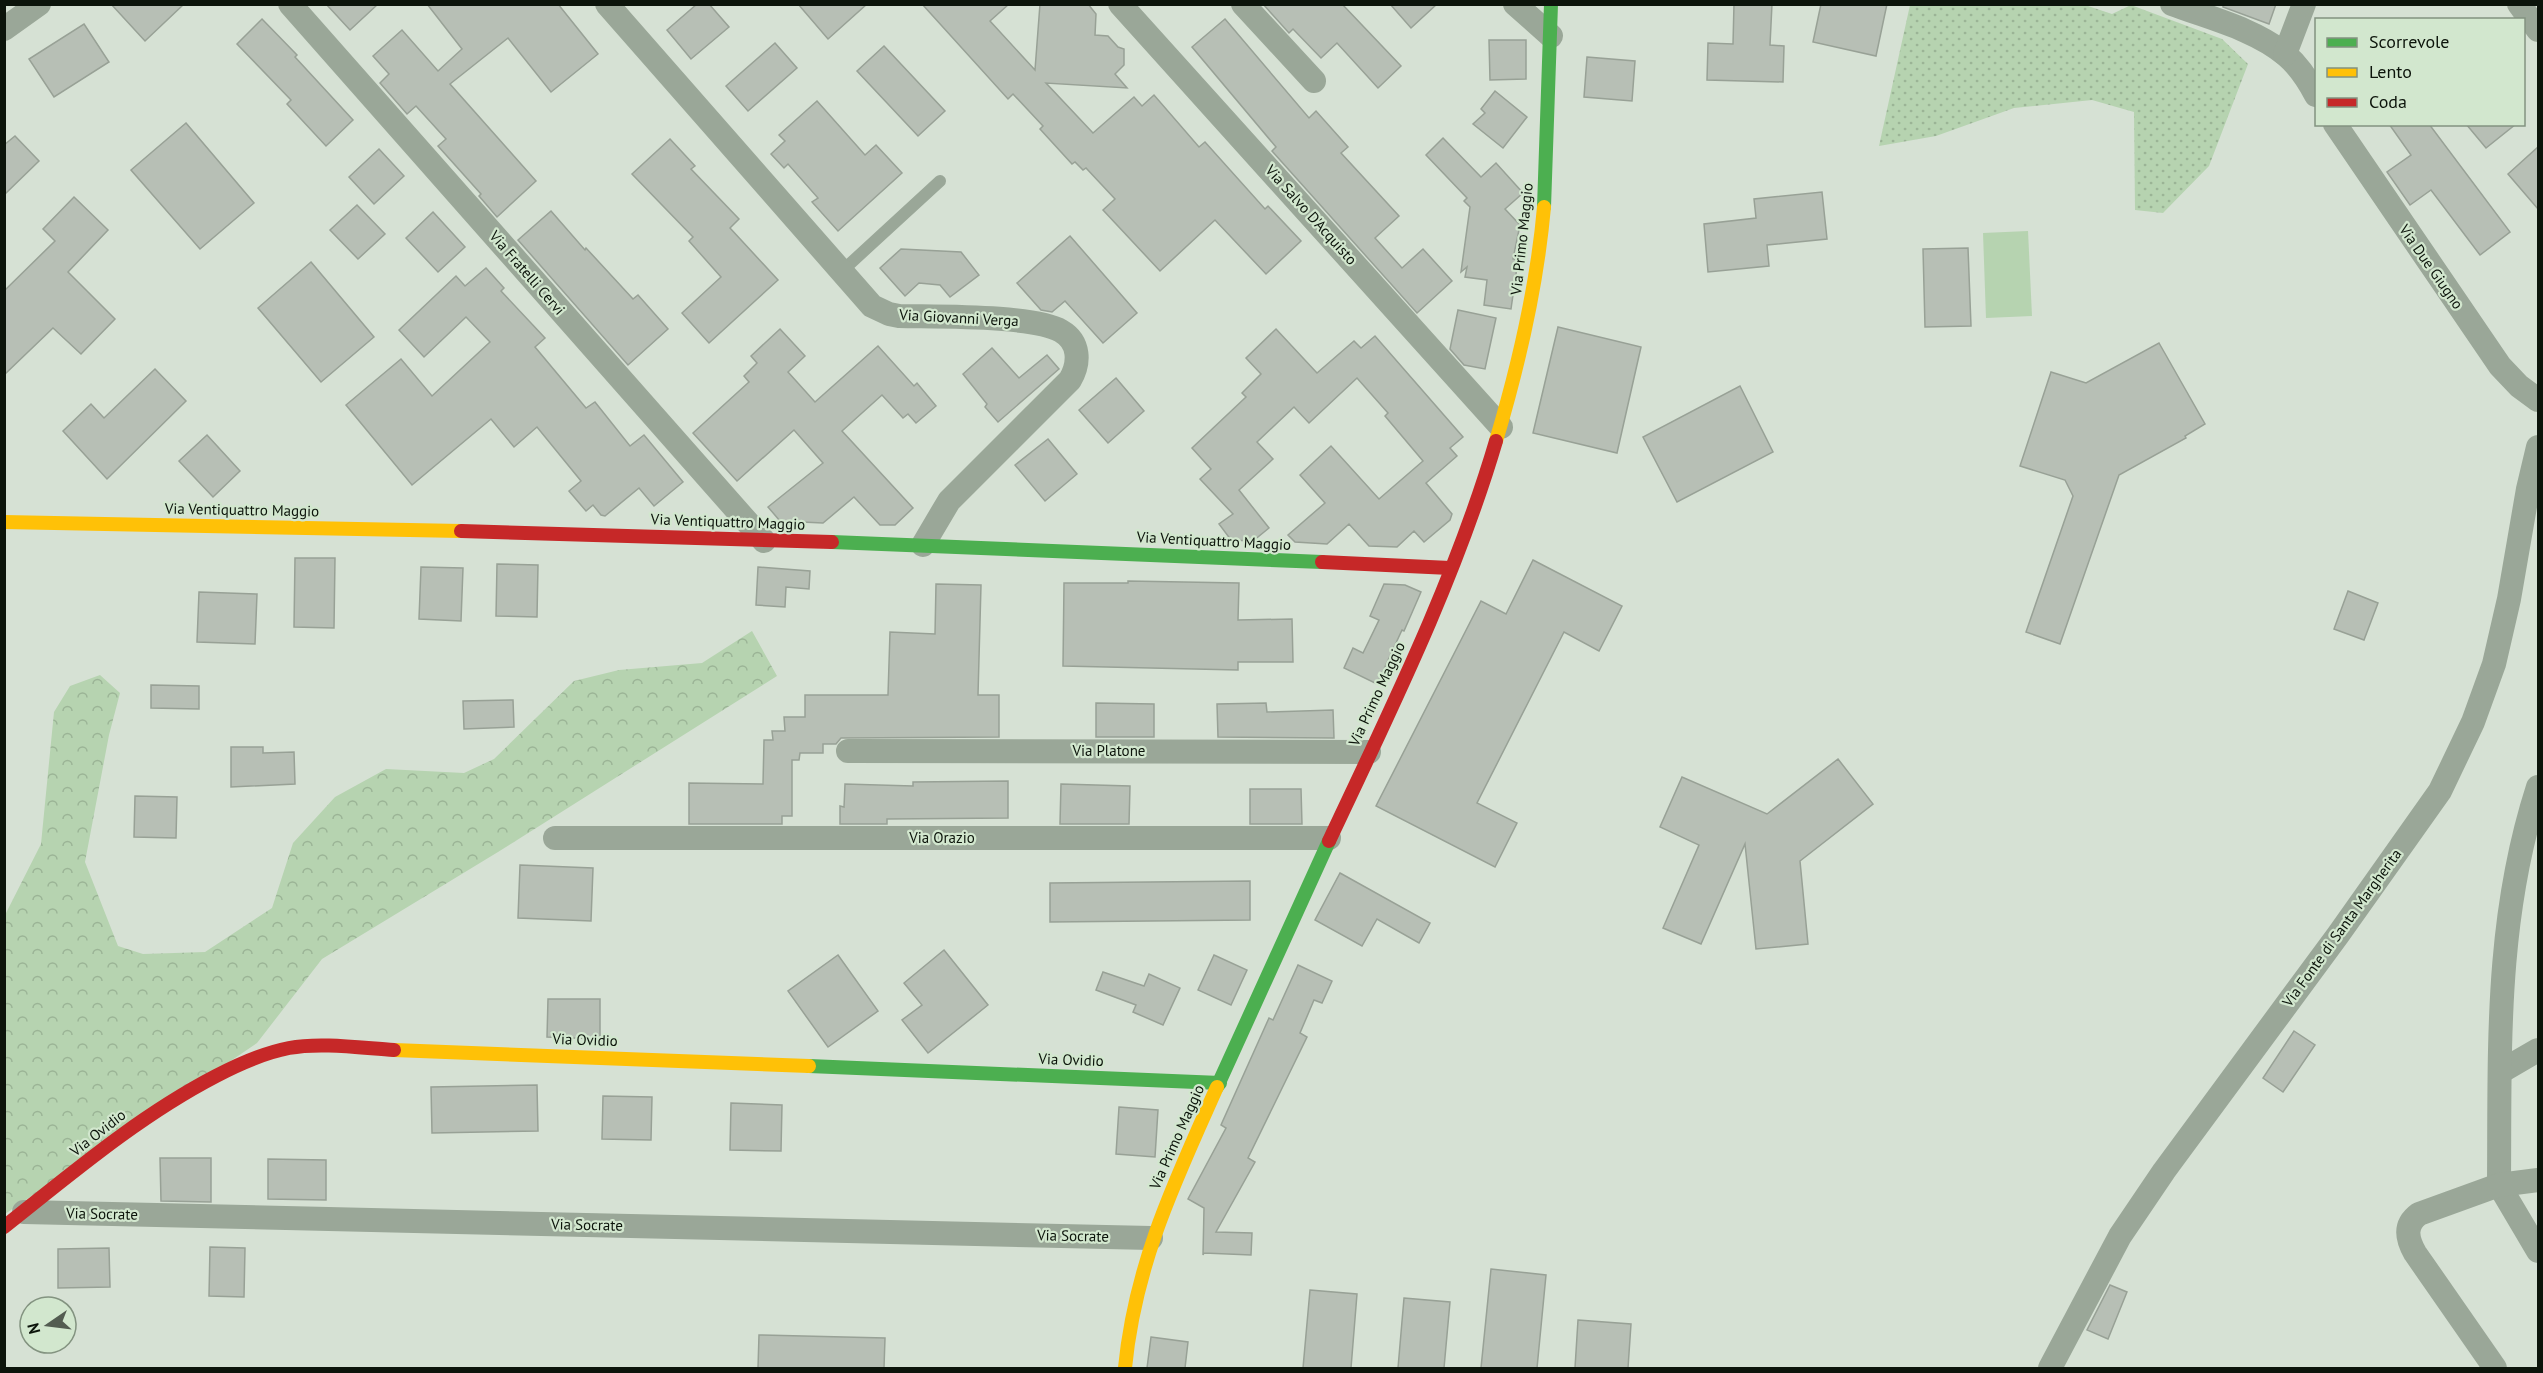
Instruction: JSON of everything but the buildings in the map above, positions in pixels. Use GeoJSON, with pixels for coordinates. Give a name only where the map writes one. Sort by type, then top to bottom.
{"type":"FeatureCollection","features":[{"type":"Feature","properties":{"kind":"street"},"geometry":{"type":"LineString","coordinates":[[4,29],[39,4]]}},
{"type":"Feature","properties":{"kind":"street","name":"Via Fratelli Cervi"},"geometry":{"type":"LineString","coordinates":[[290,4],[764,541]]}},
{"type":"Feature","properties":{"kind":"street","name":"Via Giovanni Verga"},"geometry":{"type":"LineString","coordinates":[[607,4],[872,306],[889,314],[1042,324],[1065,333],[1073,343],[1077,355],[1076,369],[1067,385],[949,501],[923,545]]}},
{"type":"Feature","properties":{"kind":"street","name":"Via Salvo D'Acquisto"},"geometry":{"type":"LineString","coordinates":[[1120,4],[1501,427]]}},
{"type":"Feature","properties":{"kind":"street"},"geometry":{"type":"LineString","coordinates":[[1243,4],[1314,81]]}},
{"type":"Feature","properties":{"kind":"street"},"geometry":{"type":"LineString","coordinates":[[1515,4],[1551,36]]}},
{"type":"Feature","properties":{"kind":"street","name":"Via Primo Maggio"},"geometry":{"type":"LineString","coordinates":[[1125,1368],[1133,1307],[1151,1238],[1329,838],[1415,652],[1477,500],[1501,427],[1526,334],[1536,276],[1544,192],[1551,4]]}},
{"type":"Feature","properties":{"kind":"street"},"geometry":{"type":"LineString","coordinates":[[2285,54],[2304,4]]}},
{"type":"Feature","properties":{"kind":"street"},"geometry":{"type":"LineString","coordinates":[[2519,4],[2538,30]]}},
{"type":"Feature","properties":{"kind":"street"},"geometry":{"type":"LineString","coordinates":[[2181,6],[2241,31],[2285,54],[2298,67],[2315,93]]}},
{"type":"Feature","properties":{"kind":"street","name":"Via Due Giugno"},"geometry":{"type":"LineString","coordinates":[[2336,126],[2500,366],[2519,386],[2538,400]]}},
{"type":"Feature","properties":{"kind":"street","name":"Via Fonte di Santa Margherita"},"geometry":{"type":"LineString","coordinates":[[2050,1368],[2120,1236],[2164,1171],[2440,792],[2473,722],[2494,664],[2538,447]]}},
{"type":"Feature","properties":{"kind":"street","name":"Via Ventiquattro Maggio"},"geometry":{"type":"LineString","coordinates":[[4,522],[555,533],[923,545],[1450,568]]}},
{"type":"Feature","properties":{"kind":"street","name":"Via Platone"},"geometry":{"type":"LineString","coordinates":[[848,751],[1369,752]]}},
{"type":"Feature","properties":{"kind":"street"},"geometry":{"type":"LineString","coordinates":[[2538,787],[2520,855],[2506,932],[2501,999],[2499,1185],[2538,1251]]}},
{"type":"Feature","properties":{"kind":"street","name":"Via Orazio"},"geometry":{"type":"LineString","coordinates":[[555,838],[1329,838]]}},
{"type":"Feature","properties":{"kind":"street","name":"Via Ovidio"},"geometry":{"type":"LineString","coordinates":[[4,1227],[166,1102],[255,1058],[283,1048],[300,1046],[1220,1083]]}},
{"type":"Feature","properties":{"kind":"street"},"geometry":{"type":"LineString","coordinates":[[2500,1072],[2538,1050]]}},
{"type":"Feature","properties":{"kind":"street"},"geometry":{"type":"LineString","coordinates":[[2495,1368],[2410,1245],[2408,1227],[2412,1219],[2419,1214],[2499,1185],[2538,1180]]}},
{"type":"Feature","properties":{"kind":"street","name":"Via Socrate"},"geometry":{"type":"LineString","coordinates":[[24,1212],[1151,1238]]}},
{"type":"Feature","properties":{"kind":"lane"},"geometry":{"type":"LineString","coordinates":[[841,272],[940,181]]}},
{"type":"Feature","properties":{"kind":"green space"},"geometry":{"type":"Polygon","coordinates":[[[2082,4],[2112,14],[2131,5],[2222,39],[2248,64],[2209,166],[2163,213],[2135,210],[2134,112],[2092,100],[2014,108],[1936,136],[1879,146],[1910,5],[2082,4]]]}},
{"type":"Feature","properties":{"kind":"green space"},"geometry":{"type":"Polygon","coordinates":[[[2028,231],[2032,316],[1986,318],[1983,233],[2028,231]]]}},
{"type":"Feature","properties":{"kind":"green space"},"geometry":{"type":"Polygon","coordinates":[[[752,631],[777,676],[498,852],[322,959],[257,1043],[5,1214],[4,917],[41,844],[54,712],[70,686],[100,675],[120,693],[109,735],[85,862],[118,946],[143,954],[205,952],[272,908],[293,843],[335,797],[386,769],[464,773],[494,759],[574,681],[619,670],[702,663],[752,631]]]}},
{"type":"Feature","properties":{"kind":"traffic: fast"},"geometry":{"type":"LineString","coordinates":[[1544,207],[1551,4]]}},
{"type":"Feature","properties":{"kind":"traffic: fast"},"geometry":{"type":"LineString","coordinates":[[832,542],[1322,562]]}},
{"type":"Feature","properties":{"kind":"traffic: fast"},"geometry":{"type":"LineString","coordinates":[[1217,1087],[1329,841]]}},
{"type":"Feature","properties":{"kind":"traffic: fast"},"geometry":{"type":"LineString","coordinates":[[809,1066],[1220,1083]]}},
{"type":"Feature","properties":{"kind":"traffic: slow"},"geometry":{"type":"LineString","coordinates":[[1496,441],[1526,325],[1537,266],[1544,207]]}},
{"type":"Feature","properties":{"kind":"traffic: slow"},"geometry":{"type":"LineString","coordinates":[[4,522],[461,531]]}},
{"type":"Feature","properties":{"kind":"traffic: slow"},"geometry":{"type":"LineString","coordinates":[[394,1050],[809,1066]]}},
{"type":"Feature","properties":{"kind":"traffic: slow"},"geometry":{"type":"LineString","coordinates":[[1125,1368],[1130,1330],[1147,1258],[1172,1190],[1217,1087]]}},
{"type":"Feature","properties":{"kind":"traffic: jam"},"geometry":{"type":"LineString","coordinates":[[1329,841],[1398,694],[1441,594],[1480,493],[1496,441]]}},
{"type":"Feature","properties":{"kind":"traffic: jam"},"geometry":{"type":"LineString","coordinates":[[461,531],[832,542]]}},
{"type":"Feature","properties":{"kind":"traffic: jam"},"geometry":{"type":"LineString","coordinates":[[1322,562],[1450,568]]}},
{"type":"Feature","properties":{"kind":"traffic: jam"},"geometry":{"type":"LineString","coordinates":[[4,1227],[133,1127],[188,1092],[242,1063],[270,1053],[301,1046],[394,1050]]}}]}
